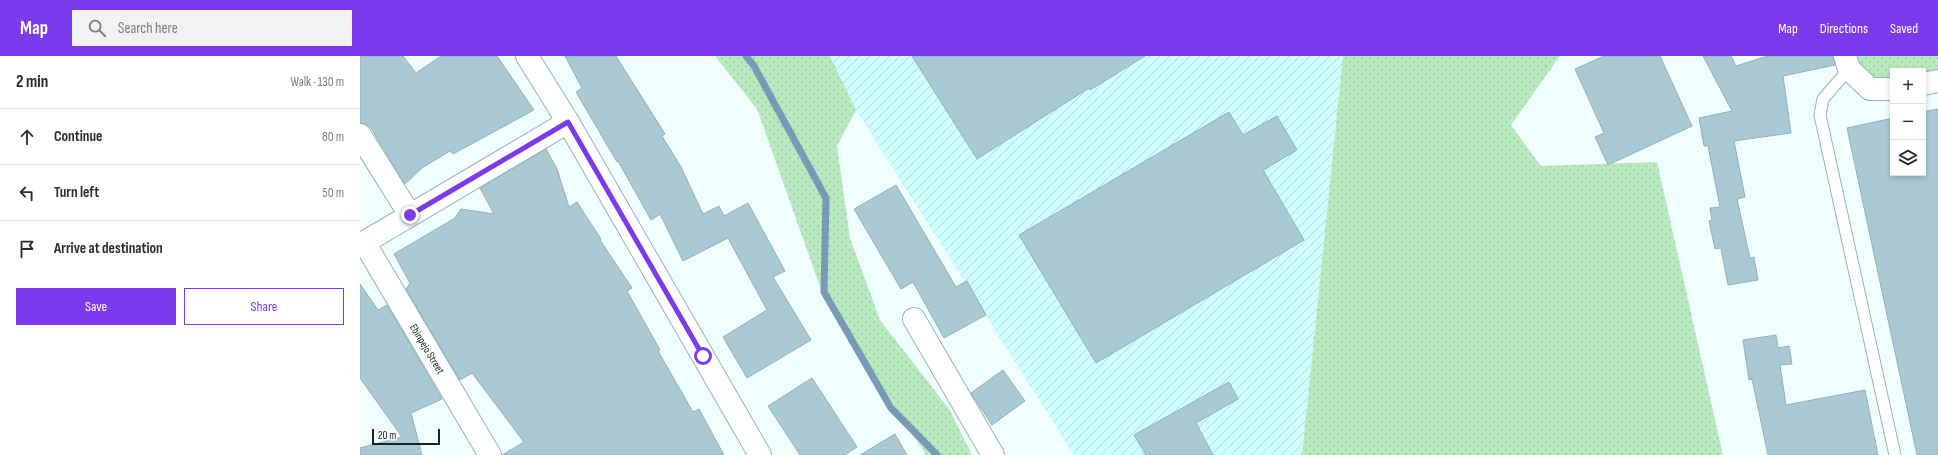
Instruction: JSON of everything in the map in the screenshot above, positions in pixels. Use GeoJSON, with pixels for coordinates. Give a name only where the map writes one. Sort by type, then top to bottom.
{"type":"FeatureCollection","features":[{"type":"Feature","properties":{"kind":"street"},"geometry":{"type":"LineString","coordinates":[[527,56],[568,122],[760,455]]}},
{"type":"Feature","properties":{"kind":"street"},"geometry":{"type":"LineString","coordinates":[[1847,62],[1870,89],[1890,88]]}},
{"type":"Feature","properties":{"kind":"street"},"geometry":{"type":"LineString","coordinates":[[1926,83],[1938,81]]}},
{"type":"Feature","properties":{"kind":"street"},"geometry":{"type":"LineString","coordinates":[[362,243],[568,122]]}},
{"type":"Feature","properties":{"kind":"street"},"geometry":{"type":"LineString","coordinates":[[360,135],[410,215]]}},
{"type":"Feature","properties":{"kind":"street","name":"Ebinpejo Street"},"geometry":{"type":"LineString","coordinates":[[362,243],[490,455]]}},
{"type":"Feature","properties":{"kind":"street"},"geometry":{"type":"LineString","coordinates":[[914,319],[993,455]]}},
{"type":"Feature","properties":{"kind":"lane"},"geometry":{"type":"LineString","coordinates":[[1847,62],[1823,99],[1820,115],[1895,455]]}},
{"type":"Feature","properties":{"kind":"shaded area"},"geometry":{"type":"Polygon","coordinates":[[[830,56],[1343,56],[1302,455],[1074,455],[856,110],[830,56]]]}},
{"type":"Feature","properties":{"kind":"green space"},"geometry":{"type":"Polygon","coordinates":[[[715,56],[830,56],[856,110],[837,146],[850,238],[880,320],[949,409],[972,455],[926,455],[823,295],[757,109],[715,56]]]}},
{"type":"Feature","properties":{"kind":"green space"},"geometry":{"type":"Polygon","coordinates":[[[1343,56],[1560,56],[1511,125],[1541,166],[1657,162],[1723,455],[1302,455],[1343,56]]]}},
{"type":"Feature","properties":{"kind":"green space"},"geometry":{"type":"Polygon","coordinates":[[[1858,56],[1938,56],[1938,75],[1926,77],[1926,68],[1890,68],[1890,83],[1866,87],[1858,56]]]}},
{"type":"Feature","properties":{"kind":"building"},"geometry":{"type":"Polygon","coordinates":[[[360,56],[403,56],[416,73],[441,56],[497,56],[534,110],[453,154],[450,151],[422,168],[405,184],[371,128],[366,124],[360,123],[360,56]]]}},
{"type":"Feature","properties":{"kind":"building"},"geometry":{"type":"Polygon","coordinates":[[[565,56],[616,56],[665,134],[662,136],[681,167],[703,214],[719,206],[724,216],[748,203],[785,271],[773,277],[811,340],[747,378],[723,337],[767,310],[728,238],[683,261],[660,214],[651,220],[618,161],[617,162],[576,92],[582,88],[565,56]]]}},
{"type":"Feature","properties":{"kind":"building"},"geometry":{"type":"Polygon","coordinates":[[[912,56],[1145,56],[1090,90],[1089,88],[977,159],[912,56]]]}},
{"type":"Feature","properties":{"kind":"building"},"geometry":{"type":"Polygon","coordinates":[[[1604,56],[1660,56],[1692,126],[1608,165],[1595,137],[1604,133],[1575,69],[1604,56]]]}},
{"type":"Feature","properties":{"kind":"building"},"geometry":{"type":"Polygon","coordinates":[[[1703,56],[1731,56],[1736,66],[1768,56],[1833,56],[1835,65],[1783,76],[1791,133],[1734,141],[1745,197],[1737,199],[1750,258],[1754,257],[1758,280],[1728,285],[1721,248],[1715,249],[1709,221],[1712,220],[1710,208],[1720,207],[1708,146],[1704,146],[1699,118],[1732,111],[1703,56]]]}},
{"type":"Feature","properties":{"kind":"building"},"geometry":{"type":"Polygon","coordinates":[[[1938,109],[1938,455],[1917,455],[1847,128],[1890,119],[1890,176],[1926,176],[1926,111],[1938,109]]]}},
{"type":"Feature","properties":{"kind":"building"},"geometry":{"type":"Polygon","coordinates":[[[1229,112],[1243,135],[1277,116],[1297,150],[1263,170],[1304,240],[1096,363],[1019,235],[1229,112]]]}},
{"type":"Feature","properties":{"kind":"building"},"geometry":{"type":"Polygon","coordinates":[[[546,149],[557,169],[569,207],[577,202],[632,288],[627,291],[660,350],[658,351],[693,412],[699,409],[724,455],[502,455],[524,442],[472,373],[460,380],[406,289],[410,283],[394,254],[455,218],[461,209],[494,214],[480,188],[546,149]]]}},
{"type":"Feature","properties":{"kind":"building"},"geometry":{"type":"Polygon","coordinates":[[[896,185],[956,287],[967,281],[986,315],[944,338],[913,282],[901,289],[854,209],[896,185]]]}},
{"type":"Feature","properties":{"kind":"building"},"geometry":{"type":"Polygon","coordinates":[[[360,284],[378,310],[387,305],[442,399],[411,413],[422,455],[360,455],[360,448],[402,437],[360,378],[360,284]]]}},
{"type":"Feature","properties":{"kind":"building"},"geometry":{"type":"Polygon","coordinates":[[[1776,335],[1778,348],[1789,346],[1792,364],[1780,365],[1786,405],[1865,390],[1878,455],[1768,455],[1752,379],[1749,380],[1743,340],[1776,335]]]}},
{"type":"Feature","properties":{"kind":"building"},"geometry":{"type":"Polygon","coordinates":[[[1003,370],[1025,401],[992,425],[971,393],[1003,370]]]}},
{"type":"Feature","properties":{"kind":"building"},"geometry":{"type":"Polygon","coordinates":[[[812,378],[857,447],[845,455],[800,455],[768,406],[812,378]]]}},
{"type":"Feature","properties":{"kind":"building"},"geometry":{"type":"Polygon","coordinates":[[[1229,382],[1238,399],[1196,423],[1213,455],[1146,455],[1134,435],[1229,382]]]}},
{"type":"Feature","properties":{"kind":"building"},"geometry":{"type":"Polygon","coordinates":[[[895,434],[907,455],[860,455],[895,434]]]}},
{"type":"Feature","properties":{"kind":"waterway"},"geometry":{"type":"LineString","coordinates":[[746,56],[754,66],[826,198],[824,292],[891,408],[937,455]]}},
{"type":"Feature","properties":{"kind":"route"},"geometry":{"type":"LineString","coordinates":[[410,215],[568,122],[660,284],[703,356]]}}]}
